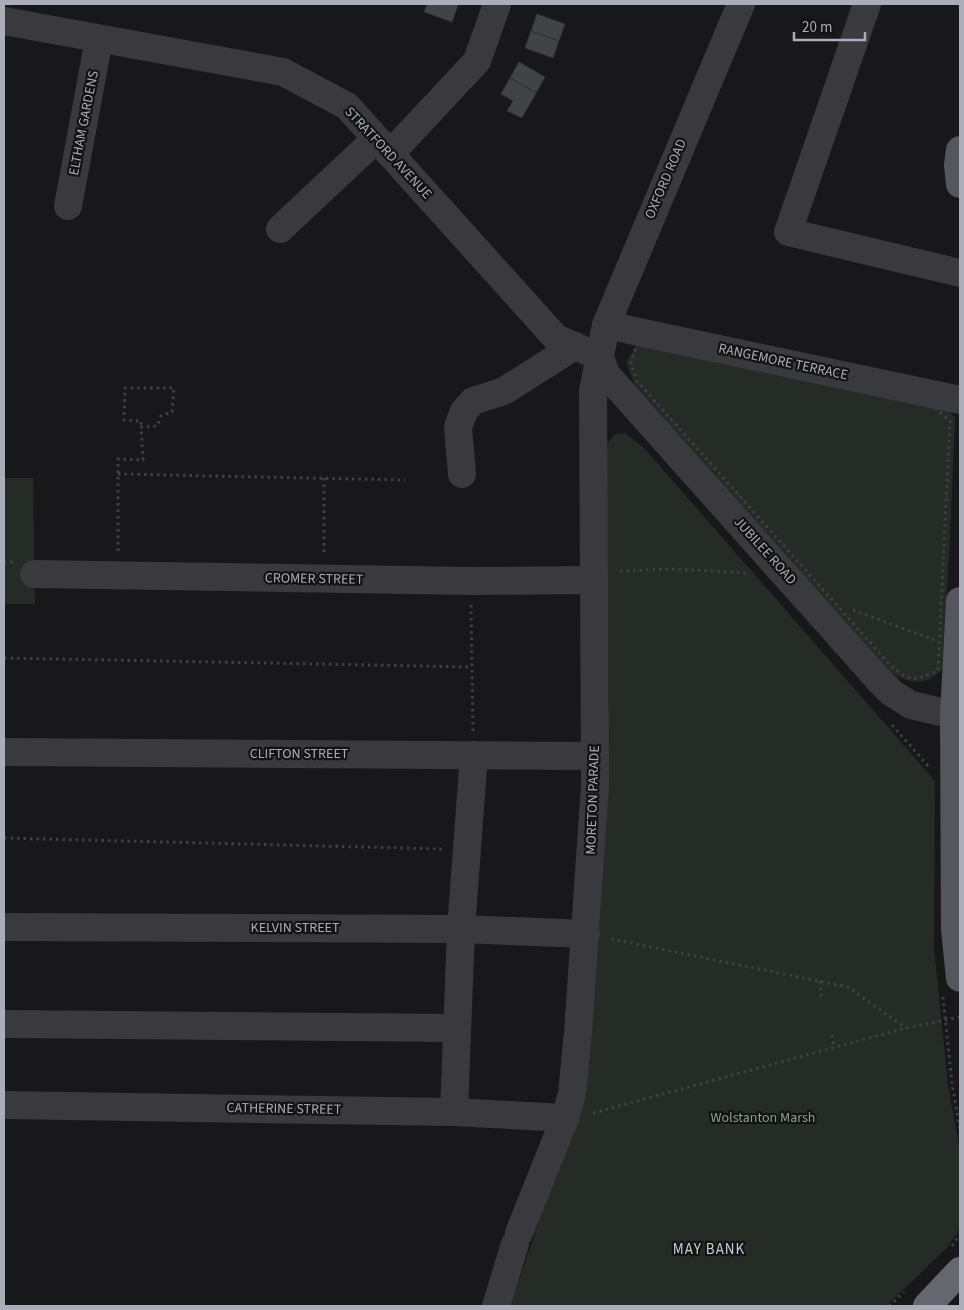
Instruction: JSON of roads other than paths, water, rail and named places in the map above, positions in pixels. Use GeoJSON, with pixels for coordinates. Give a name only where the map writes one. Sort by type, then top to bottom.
{"type":"FeatureCollection","features":[{"type":"Feature","properties":{"kind":"highway"},"geometry":{"type":"LineString","coordinates":[[927,1306],[960,1271]]}},
{"type":"Feature","properties":{"kind":"main road"},"geometry":{"type":"LineString","coordinates":[[960,150],[958,165],[960,184]]}},
{"type":"Feature","properties":{"kind":"main road"},"geometry":{"type":"LineString","coordinates":[[951,986],[955,929],[954,715],[960,601]]}},
{"type":"Feature","properties":{"kind":"street"},"geometry":{"type":"LineString","coordinates":[[280,229],[383,147],[477,61],[497,4]]}},
{"type":"Feature","properties":{"kind":"street","name":"OXFORD ROAD"},"geometry":{"type":"LineString","coordinates":[[600,356],[606,325],[741,4]]}},
{"type":"Feature","properties":{"kind":"street"},"geometry":{"type":"LineString","coordinates":[[867,4],[788,232],[960,273]]}},
{"type":"Feature","properties":{"kind":"street","name":"STRATFORD AVENUE"},"geometry":{"type":"LineString","coordinates":[[4,21],[283,72],[347,106],[556,338],[600,356]]}},
{"type":"Feature","properties":{"kind":"street","name":"ELTHAM GARDENS"},"geometry":{"type":"LineString","coordinates":[[68,206],[99,39]]}},
{"type":"Feature","properties":{"kind":"street","name":"RANGEMORE TERRACE"},"geometry":{"type":"LineString","coordinates":[[606,325],[960,400]]}},
{"type":"Feature","properties":{"kind":"street"},"geometry":{"type":"LineString","coordinates":[[462,474],[458,427],[464,411],[473,401],[504,391],[575,346]]}},
{"type":"Feature","properties":{"kind":"street","name":"MORETON PARADE"},"geometry":{"type":"LineString","coordinates":[[496,1306],[517,1239],[565,1118],[572,1094],[586,934],[595,771],[592,399],[600,356]]}},
{"type":"Feature","properties":{"kind":"street","name":"JUBILEE ROAD"},"geometry":{"type":"LineString","coordinates":[[600,356],[606,374],[887,688],[911,704],[954,715]]}},
{"type":"Feature","properties":{"kind":"street","name":"CROMER STREET"},"geometry":{"type":"LineString","coordinates":[[34,574],[471,581],[594,580]]}},
{"type":"Feature","properties":{"kind":"street","name":"CLIFTON STREET"},"geometry":{"type":"LineString","coordinates":[[4,752],[474,754],[595,771]]}},
{"type":"Feature","properties":{"kind":"street"},"geometry":{"type":"LineString","coordinates":[[454,1112],[460,930],[474,754]]}},
{"type":"Feature","properties":{"kind":"street","name":"KELVIN STREET"},"geometry":{"type":"LineString","coordinates":[[4,927],[460,930],[586,934]]}},
{"type":"Feature","properties":{"kind":"street"},"geometry":{"type":"LineString","coordinates":[[4,1024],[457,1028]]}},
{"type":"Feature","properties":{"kind":"street","name":"CATHERINE STREET"},"geometry":{"type":"LineString","coordinates":[[4,1105],[454,1112],[565,1118]]}},
{"type":"Feature","properties":{"kind":"district","name":"MAY BANK"},"geometry":{"type":"Point","coordinates":[709,1249]}},
{"type":"Feature","properties":{"kind":"park label","name":"Wolstanton Marsh"},"geometry":{"type":"Point","coordinates":[763,1118]}}]}
